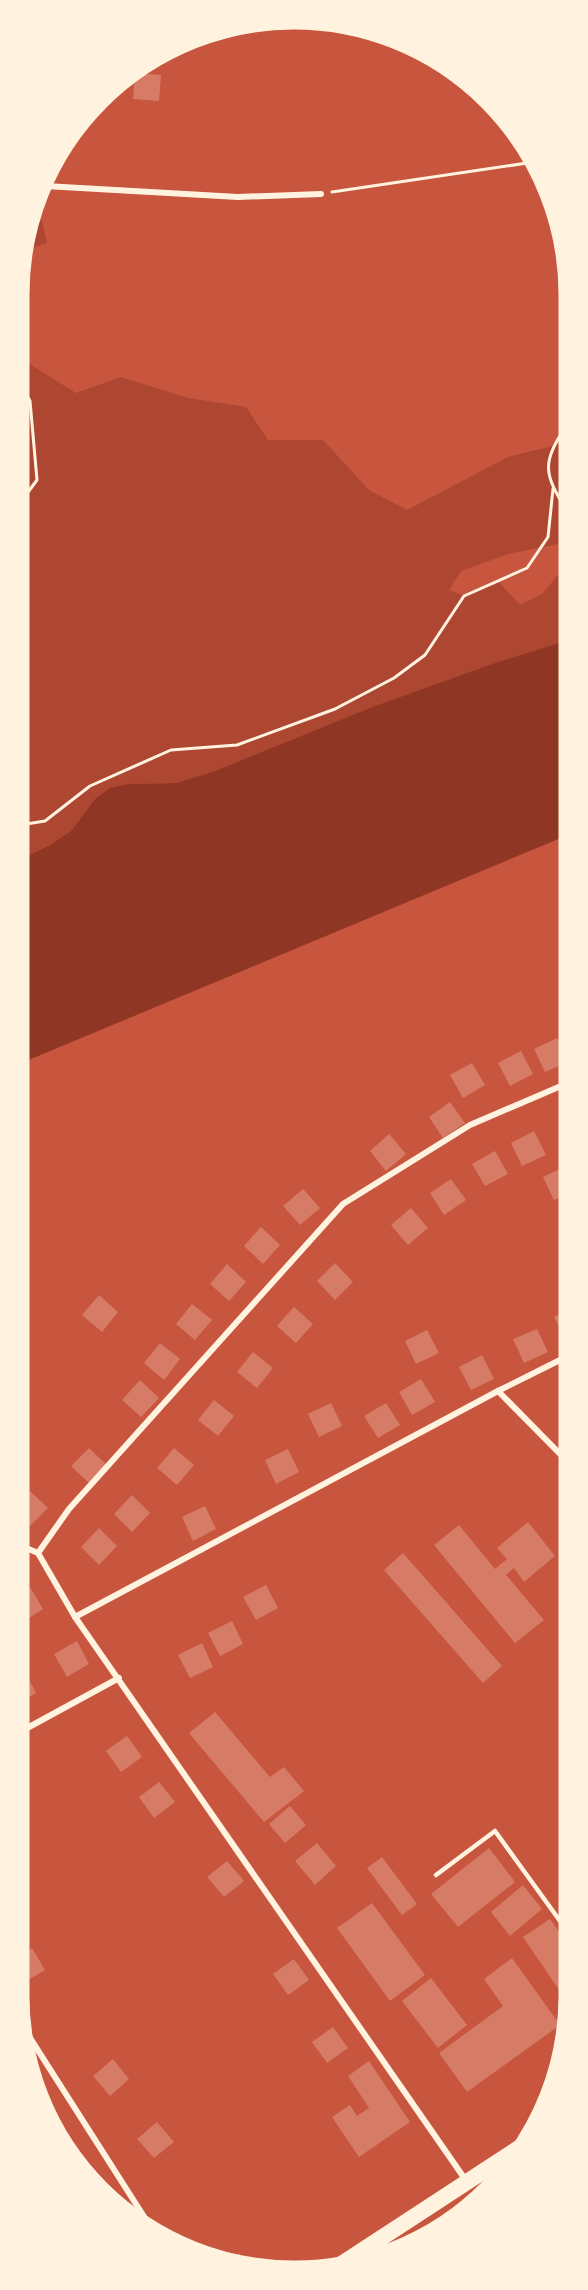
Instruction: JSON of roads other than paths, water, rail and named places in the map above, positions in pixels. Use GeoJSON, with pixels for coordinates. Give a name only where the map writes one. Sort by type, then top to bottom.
{"type":"FeatureCollection","features":[{"type":"Feature","properties":{"kind":"highway"},"geometry":{"type":"LineString","coordinates":[[358,2253],[506,2156]]}},
{"type":"Feature","properties":{"kind":"street"},"geometry":{"type":"LineString","coordinates":[[52,186],[238,197],[321,194]]}},
{"type":"Feature","properties":{"kind":"street"},"geometry":{"type":"LineString","coordinates":[[38,1553],[69,1509],[343,1204],[470,1125],[560,1086]]}},
{"type":"Feature","properties":{"kind":"street"},"geometry":{"type":"LineString","coordinates":[[75,1617],[498,1390],[560,1360]]}},
{"type":"Feature","properties":{"kind":"street"},"geometry":{"type":"LineString","coordinates":[[498,1390],[560,1454]]}},
{"type":"Feature","properties":{"kind":"street"},"geometry":{"type":"LineString","coordinates":[[28,1549],[38,1553],[75,1617],[467,2182]]}},
{"type":"Feature","properties":{"kind":"street"},"geometry":{"type":"LineString","coordinates":[[28,1728],[119,1678]]}},
{"type":"Feature","properties":{"kind":"street"},"geometry":{"type":"LineString","coordinates":[[33,2043],[143,2215]]}},
{"type":"Feature","properties":{"kind":"lane"},"geometry":{"type":"LineString","coordinates":[[436,1875],[495,1831],[560,1921]]}}]}
